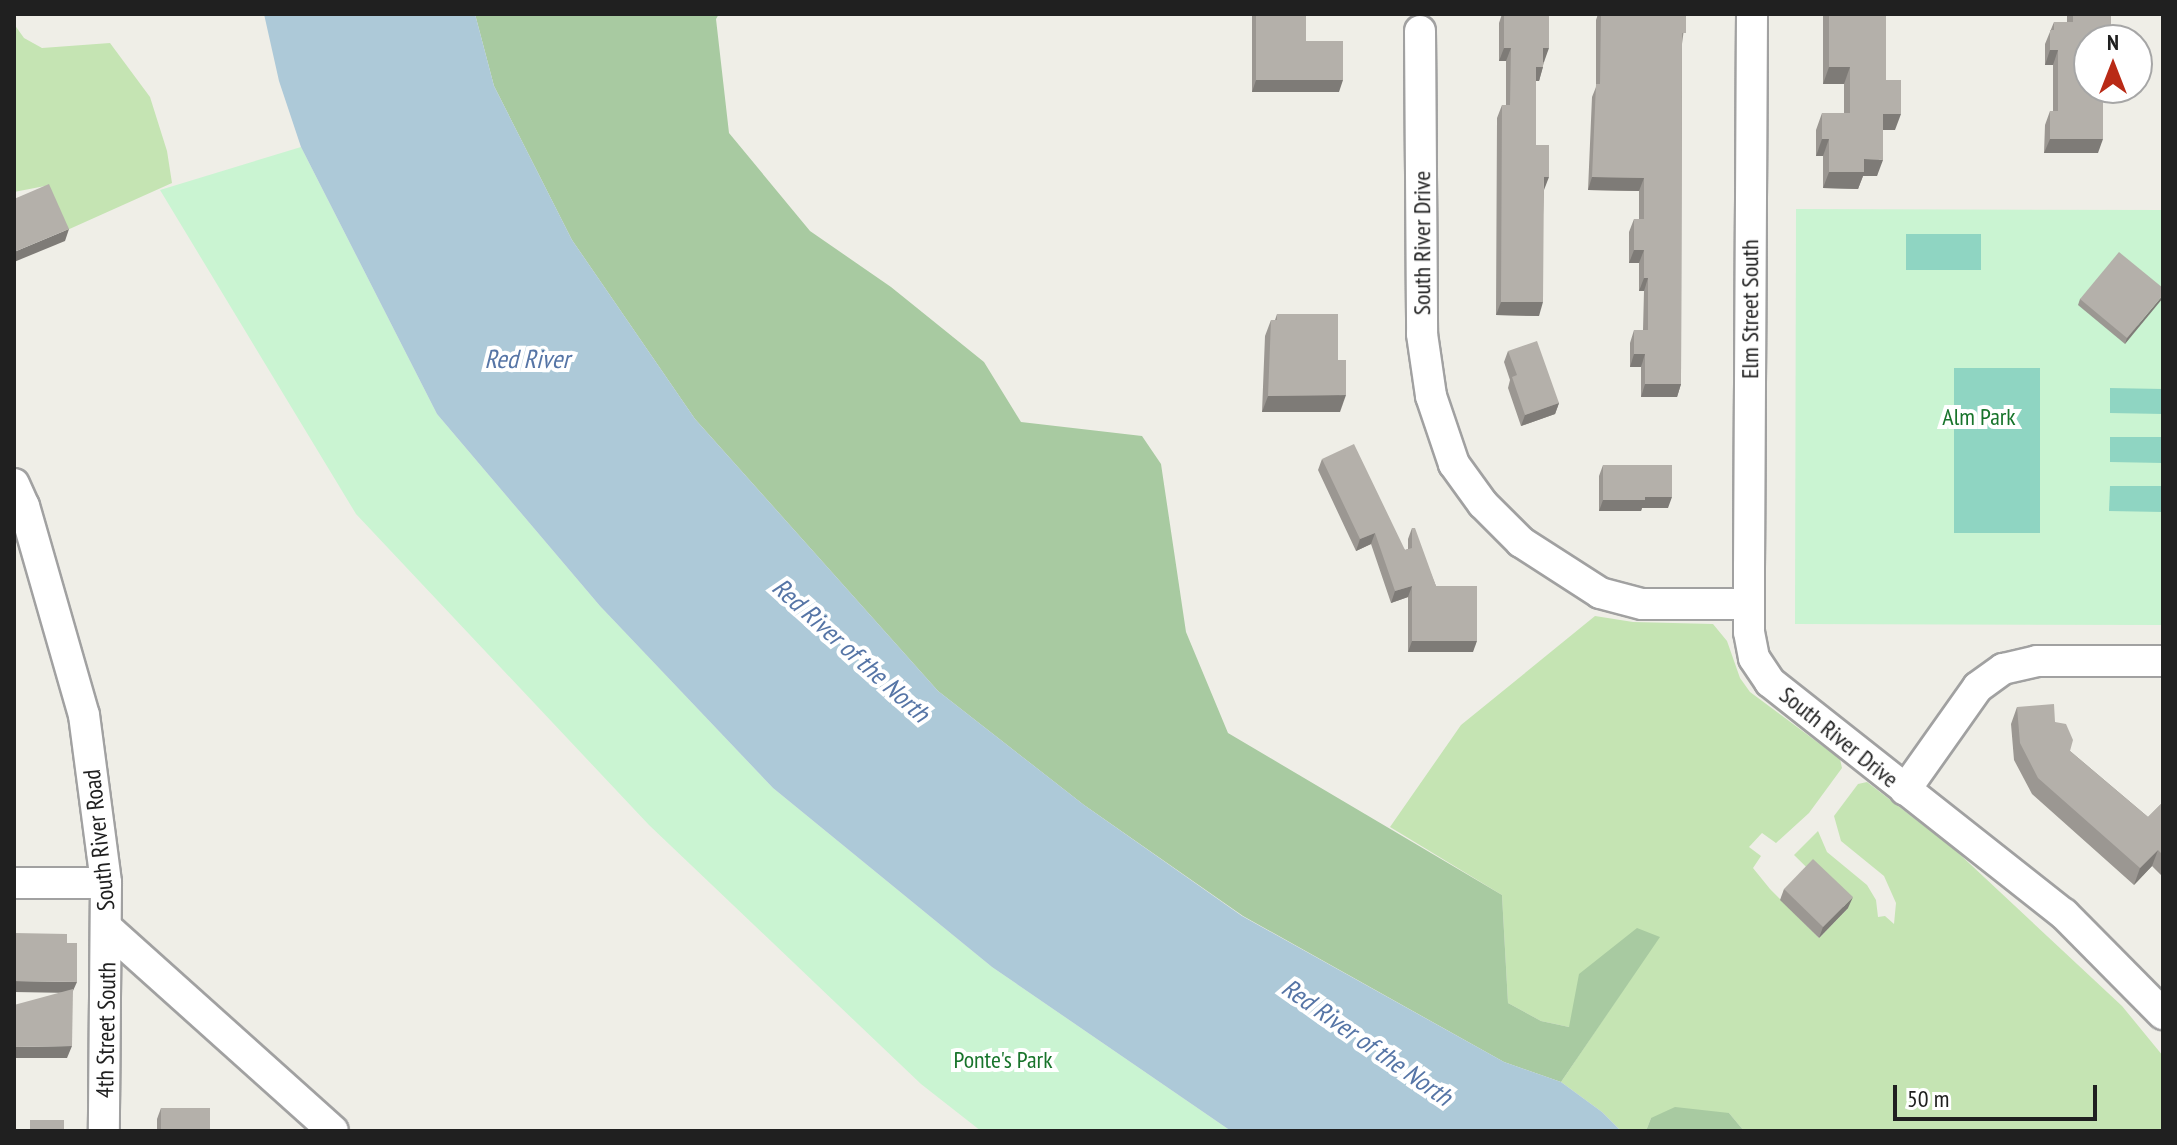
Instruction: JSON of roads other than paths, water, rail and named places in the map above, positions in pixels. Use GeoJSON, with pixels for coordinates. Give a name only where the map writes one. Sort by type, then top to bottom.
{"type":"FeatureCollection","features":[{"type":"Feature","properties":{"kind":"street","name":"Elm Street South"},"geometry":{"type":"LineString","coordinates":[[1749,604],[1752,14]]}},
{"type":"Feature","properties":{"kind":"street","name":"South River Drive"},"geometry":{"type":"LineString","coordinates":[[1420,31],[1422,334],[1431,396],[1454,464],[1483,504],[1521,542],[1600,593],[1642,604],[1749,604],[1754,658],[1770,682],[2064,914],[2163,1014]]}},
{"type":"Feature","properties":{"kind":"street","name":"South River Road"},"geometry":{"type":"LineString","coordinates":[[19,495],[84,715],[106,883],[108,929],[333,1131]]}},
{"type":"Feature","properties":{"kind":"street"},"geometry":{"type":"LineString","coordinates":[[1905,790],[1978,687],[2003,669],[2037,661],[2163,661]]}},
{"type":"Feature","properties":{"kind":"street"},"geometry":{"type":"LineString","coordinates":[[14,883],[106,883]]}},
{"type":"Feature","properties":{"kind":"street","name":"4th Street South"},"geometry":{"type":"LineString","coordinates":[[104,1131],[108,929]]}},
{"type":"Feature","properties":{"kind":"water","name":"Red River"},"geometry":{"type":"Polygon","coordinates":[[[264,14],[475,14],[494,86],[572,240],[695,419],[938,691],[1084,805],[1242,916],[1504,1062],[1561,1082],[1602,1112],[1621,1131],[1231,1131],[992,967],[773,788],[600,606],[437,414],[301,147],[279,81],[264,14]]]}},
{"type":"Feature","properties":{"kind":"park label","name":"Alm Park"},"geometry":{"type":"Point","coordinates":[1979,417]}},
{"type":"Feature","properties":{"kind":"park label","name":"Ponte's Park"},"geometry":{"type":"Point","coordinates":[1003,1060]}},
{"type":"Feature","properties":{"kind":"water label","name":"Red River of the North"},"geometry":{"type":"Point","coordinates":[851,650]}},
{"type":"Feature","properties":{"kind":"water label","name":"Red River of the North"},"geometry":{"type":"Point","coordinates":[1367,1042]}}]}
